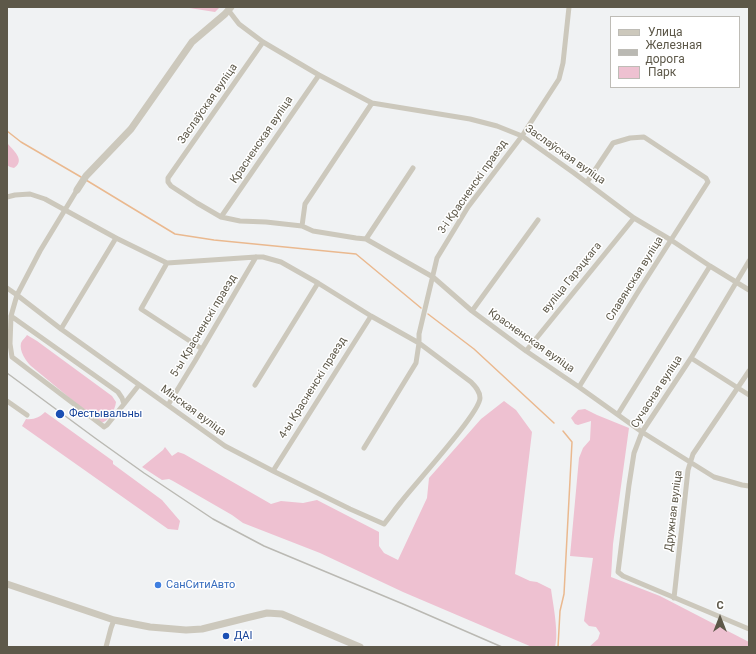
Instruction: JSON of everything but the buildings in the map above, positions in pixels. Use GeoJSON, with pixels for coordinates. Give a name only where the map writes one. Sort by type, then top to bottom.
{"type":"FeatureCollection","features":[{"type":"Feature","properties":{"kind":"street","name":"3-і Красненскі праезд"},"geometry":{"type":"LineString","coordinates":[[364,448],[416,364],[419,334],[437,258],[468,207],[522,136],[559,79],[570,7]]}},
{"type":"Feature","properties":{"kind":"street","name":"Заслаўская вуліца"},"geometry":{"type":"LineString","coordinates":[[230,9],[239,24],[264,42],[319,75],[372,103],[470,119],[497,126],[522,136],[587,182],[634,218],[672,240],[749,290]]}},
{"type":"Feature","properties":{"kind":"street"},"geometry":{"type":"LineString","coordinates":[[139,385],[104,427],[12,356],[10,344],[12,316],[17,294],[40,251],[86,176],[131,129],[192,42],[230,9]]}},
{"type":"Feature","properties":{"kind":"street","name":"Заслаўская вуліца"},"geometry":{"type":"LineString","coordinates":[[168,178],[264,42]]}},
{"type":"Feature","properties":{"kind":"street","name":"Красненская вуліца"},"geometry":{"type":"LineString","coordinates":[[221,217],[319,75]]}},
{"type":"Feature","properties":{"kind":"street"},"geometry":{"type":"LineString","coordinates":[[302,226],[305,204],[372,103]]}},
{"type":"Feature","properties":{"kind":"street","name":"Славянская вуліца"},"geometry":{"type":"LineString","coordinates":[[580,387],[641,287],[708,182],[706,178],[644,137],[630,138],[613,143],[587,182]]}},
{"type":"Feature","properties":{"kind":"street"},"geometry":{"type":"LineString","coordinates":[[366,239],[412,168]]}},
{"type":"Feature","properties":{"kind":"street","name":"Красненская вуліца"},"geometry":{"type":"LineString","coordinates":[[168,178],[168,182],[171,186],[221,217],[240,221],[302,226],[314,231],[366,239],[433,277],[472,311],[526,352],[580,387],[642,432],[714,477],[749,486]]}},
{"type":"Feature","properties":{"kind":"street"},"geometry":{"type":"LineString","coordinates":[[7,197],[30,194],[45,199],[116,238],[167,263],[256,257],[263,257],[281,262],[318,282],[371,316],[419,342]]}},
{"type":"Feature","properties":{"kind":"street","name":"вуліца Гарэцкага"},"geometry":{"type":"LineString","coordinates":[[526,352],[634,218]]}},
{"type":"Feature","properties":{"kind":"street","name":"Красненская вуліца"},"geometry":{"type":"LineString","coordinates":[[472,311],[538,220]]}},
{"type":"Feature","properties":{"kind":"street"},"geometry":{"type":"LineString","coordinates":[[61,329],[116,238]]}},
{"type":"Feature","properties":{"kind":"street","name":"5-ы Красненскі праезд"},"geometry":{"type":"LineString","coordinates":[[168,405],[196,361],[256,257]]}},
{"type":"Feature","properties":{"kind":"street","name":"Сучасная вуліца"},"geometry":{"type":"LineString","coordinates":[[674,598],[623,576],[618,572],[634,453],[642,432],[691,358],[749,261]]}},
{"type":"Feature","properties":{"kind":"street"},"geometry":{"type":"LineString","coordinates":[[167,263],[141,309],[202,349]]}},
{"type":"Feature","properties":{"kind":"street","name":"Сучасная вуліца"},"geometry":{"type":"LineString","coordinates":[[618,414],[710,266]]}},
{"type":"Feature","properties":{"kind":"street"},"geometry":{"type":"LineString","coordinates":[[255,385],[318,282]]}},
{"type":"Feature","properties":{"kind":"street","name":"Мінская вуліца"},"geometry":{"type":"LineString","coordinates":[[7,288],[17,294],[61,329],[224,446],[350,509],[384,524],[451,442],[478,405],[480,397],[477,388],[471,382],[419,342]]}},
{"type":"Feature","properties":{"kind":"street"},"geometry":{"type":"LineString","coordinates":[[12,316],[118,392],[124,404]]}},
{"type":"Feature","properties":{"kind":"street","name":"4-ы Красненскі праезд"},"geometry":{"type":"LineString","coordinates":[[273,471],[371,316]]}},
{"type":"Feature","properties":{"kind":"street"},"geometry":{"type":"LineString","coordinates":[[691,358],[749,395]]}},
{"type":"Feature","properties":{"kind":"street","name":"Дружная вуліца"},"geometry":{"type":"LineString","coordinates":[[674,598],[690,462],[693,454],[749,371]]}},
{"type":"Feature","properties":{"kind":"street"},"geometry":{"type":"LineString","coordinates":[[7,401],[27,415]]}},
{"type":"Feature","properties":{"kind":"street"},"geometry":{"type":"LineString","coordinates":[[7,584],[114,620],[186,630],[202,629],[267,614],[282,614],[360,647]]}},
{"type":"Feature","properties":{"kind":"street"},"geometry":{"type":"LineString","coordinates":[[674,598],[749,628]]}},
{"type":"Feature","properties":{"kind":"street"},"geometry":{"type":"LineString","coordinates":[[106,647],[114,620]]}},
{"type":"Feature","properties":{"kind":"green space"},"geometry":{"type":"Polygon","coordinates":[[[183,7],[220,7],[215,12],[183,7]]]}},
{"type":"Feature","properties":{"kind":"green space"},"geometry":{"type":"Polygon","coordinates":[[[7,143],[19,158],[19,162],[14,168],[7,165],[7,143]]]}},
{"type":"Feature","properties":{"kind":"green space"},"geometry":{"type":"Polygon","coordinates":[[[27,335],[112,396],[116,402],[113,412],[109,418],[100,423],[31,366],[25,359],[21,349],[21,343],[27,335]]]}},
{"type":"Feature","properties":{"kind":"green space"},"geometry":{"type":"Polygon","coordinates":[[[504,401],[516,410],[532,432],[515,574],[551,589],[556,626],[555,647],[532,647],[403,592],[320,553],[243,523],[232,515],[173,481],[169,479],[162,480],[142,467],[165,447],[172,456],[178,452],[184,454],[271,504],[281,501],[303,503],[317,500],[379,532],[379,546],[384,553],[398,560],[427,498],[429,478],[481,419],[504,401]]]}},
{"type":"Feature","properties":{"kind":"green space"},"geometry":{"type":"Polygon","coordinates":[[[585,409],[629,428],[613,544],[611,577],[660,596],[749,642],[749,647],[589,647],[598,639],[600,633],[596,627],[589,626],[584,621],[593,558],[570,556],[579,458],[583,448],[590,440],[591,421],[578,425],[575,424],[571,418],[578,410],[585,409]]]}},
{"type":"Feature","properties":{"kind":"green space"},"geometry":{"type":"Polygon","coordinates":[[[45,412],[113,461],[113,464],[162,500],[180,521],[178,530],[168,529],[22,426],[26,419],[37,418],[45,412]]]}},
{"type":"Feature","properties":{"kind":"waterway"},"geometry":{"type":"LineString","coordinates":[[7,131],[21,142],[81,177]]}},
{"type":"Feature","properties":{"kind":"waterway"},"geometry":{"type":"LineString","coordinates":[[86,180],[175,234],[214,240],[356,254],[421,308]]}},
{"type":"Feature","properties":{"kind":"waterway"},"geometry":{"type":"LineString","coordinates":[[428,314],[474,349],[554,423]]}},
{"type":"Feature","properties":{"kind":"waterway"},"geometry":{"type":"LineString","coordinates":[[558,647],[560,611],[564,594],[572,442],[563,431]]}},
{"type":"Feature","properties":{"kind":"railway"},"geometry":{"type":"LineString","coordinates":[[7,373],[144,473],[213,519],[264,546],[502,647]]}},
{"type":"Feature","properties":{"kind":"place","name":"Фестывальны"},"geometry":{"type":"Point","coordinates":[60,414]}},
{"type":"Feature","properties":{"kind":"place","name":"СанСитиАвто"},"geometry":{"type":"Point","coordinates":[158,585]}},
{"type":"Feature","properties":{"kind":"place","name":"ДАІ"},"geometry":{"type":"Point","coordinates":[226,636]}}]}
